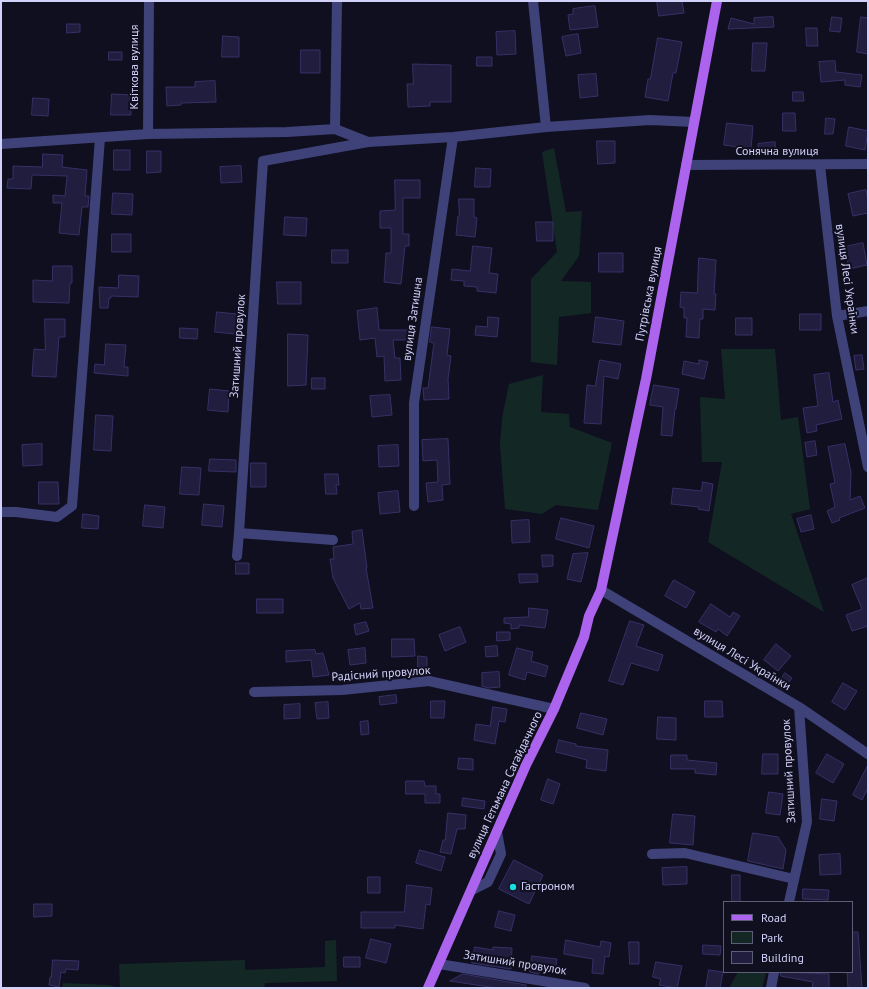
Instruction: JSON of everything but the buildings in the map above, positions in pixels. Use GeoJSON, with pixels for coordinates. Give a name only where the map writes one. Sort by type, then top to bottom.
{"type":"FeatureCollection","features":[{"type":"Feature","properties":{"kind":"main road","name":"Путрівська вулиця"},"geometry":{"type":"LineString","coordinates":[[601,590],[646,379],[717,1]]}},
{"type":"Feature","properties":{"kind":"main road","name":"вулиця Гетьмана Сагайдачного"},"geometry":{"type":"LineString","coordinates":[[428,988],[526,766],[554,709],[584,637],[589,616],[601,590]]}},
{"type":"Feature","properties":{"kind":"street","name":"Квіткова вулиця"},"geometry":{"type":"LineString","coordinates":[[148,1],[148,134]]}},
{"type":"Feature","properties":{"kind":"street"},"geometry":{"type":"LineString","coordinates":[[335,129],[337,1]]}},
{"type":"Feature","properties":{"kind":"street"},"geometry":{"type":"LineString","coordinates":[[533,1],[546,127]]}},
{"type":"Feature","properties":{"kind":"street"},"geometry":{"type":"LineString","coordinates":[[1,144],[148,134],[287,132],[335,129],[368,142],[453,137],[546,127],[650,120],[694,122]]}},
{"type":"Feature","properties":{"kind":"street","name":"вулиця Затишна"},"geometry":{"type":"LineString","coordinates":[[414,506],[414,403],[453,137]]}},
{"type":"Feature","properties":{"kind":"street"},"geometry":{"type":"LineString","coordinates":[[1,512],[16,512],[57,517],[72,506],[100,138]]}},
{"type":"Feature","properties":{"kind":"street","name":"Затишний провулок"},"geometry":{"type":"LineString","coordinates":[[239,533],[263,161],[368,142]]}},
{"type":"Feature","properties":{"kind":"street","name":"Сонячна вулиця"},"geometry":{"type":"LineString","coordinates":[[686,165],[868,164]]}},
{"type":"Feature","properties":{"kind":"street","name":"вулиця Лесі Українки"},"geometry":{"type":"LineString","coordinates":[[820,165],[837,316],[868,467]]}},
{"type":"Feature","properties":{"kind":"street"},"geometry":{"type":"LineString","coordinates":[[837,316],[868,312]]}},
{"type":"Feature","properties":{"kind":"street"},"geometry":{"type":"LineString","coordinates":[[237,556],[239,533],[333,540]]}},
{"type":"Feature","properties":{"kind":"street","name":"вулиця Лесі Українки"},"geometry":{"type":"LineString","coordinates":[[601,590],[799,707],[868,754]]}},
{"type":"Feature","properties":{"kind":"street","name":"Радісний провулок"},"geometry":{"type":"LineString","coordinates":[[254,692],[342,690],[428,681],[554,709]]}},
{"type":"Feature","properties":{"kind":"street","name":"Затишний провулок"},"geometry":{"type":"LineString","coordinates":[[789,901],[807,822],[799,707]]}},
{"type":"Feature","properties":{"kind":"street"},"geometry":{"type":"LineString","coordinates":[[652,854],[685,853],[794,879]]}},
{"type":"Feature","properties":{"kind":"street","name":"Затишний провулок"},"geometry":{"type":"LineString","coordinates":[[439,964],[585,988]]}},
{"type":"Feature","properties":{"kind":"street"},"geometry":{"type":"LineString","coordinates":[[771,988],[774,973]]}},
{"type":"Feature","properties":{"kind":"green space"},"geometry":{"type":"Polygon","coordinates":[[[554,148],[566,212],[582,211],[579,256],[561,281],[591,282],[591,313],[559,317],[557,365],[531,362],[531,279],[557,252],[542,152],[554,148]]]}},
{"type":"Feature","properties":{"kind":"green space"},"geometry":{"type":"Polygon","coordinates":[[[721,349],[775,349],[781,420],[798,417],[810,509],[791,514],[824,612],[708,542],[722,462],[702,462],[700,397],[725,399],[721,349]]]}},
{"type":"Feature","properties":{"kind":"green space"},"geometry":{"type":"Polygon","coordinates":[[[543,375],[541,412],[569,414],[570,427],[612,443],[598,510],[556,505],[542,514],[505,509],[500,445],[502,418],[509,384],[543,375]]]}},
{"type":"Feature","properties":{"kind":"green space"},"geometry":{"type":"Polygon","coordinates":[[[336,940],[337,981],[265,983],[264,988],[120,988],[119,964],[245,960],[245,970],[325,967],[325,941],[336,940]]]}},
{"type":"Feature","properties":{"kind":"green space"},"geometry":{"type":"Polygon","coordinates":[[[737,973],[766,973],[762,988],[729,988],[737,973]]]}},
{"type":"Feature","properties":{"kind":"green space"},"geometry":{"type":"Polygon","coordinates":[[[63,983],[110,985],[117,988],[62,988],[63,983]]]}},
{"type":"Feature","properties":{"kind":"place","name":"Гастроном"},"geometry":{"type":"Point","coordinates":[513,887]}}]}
